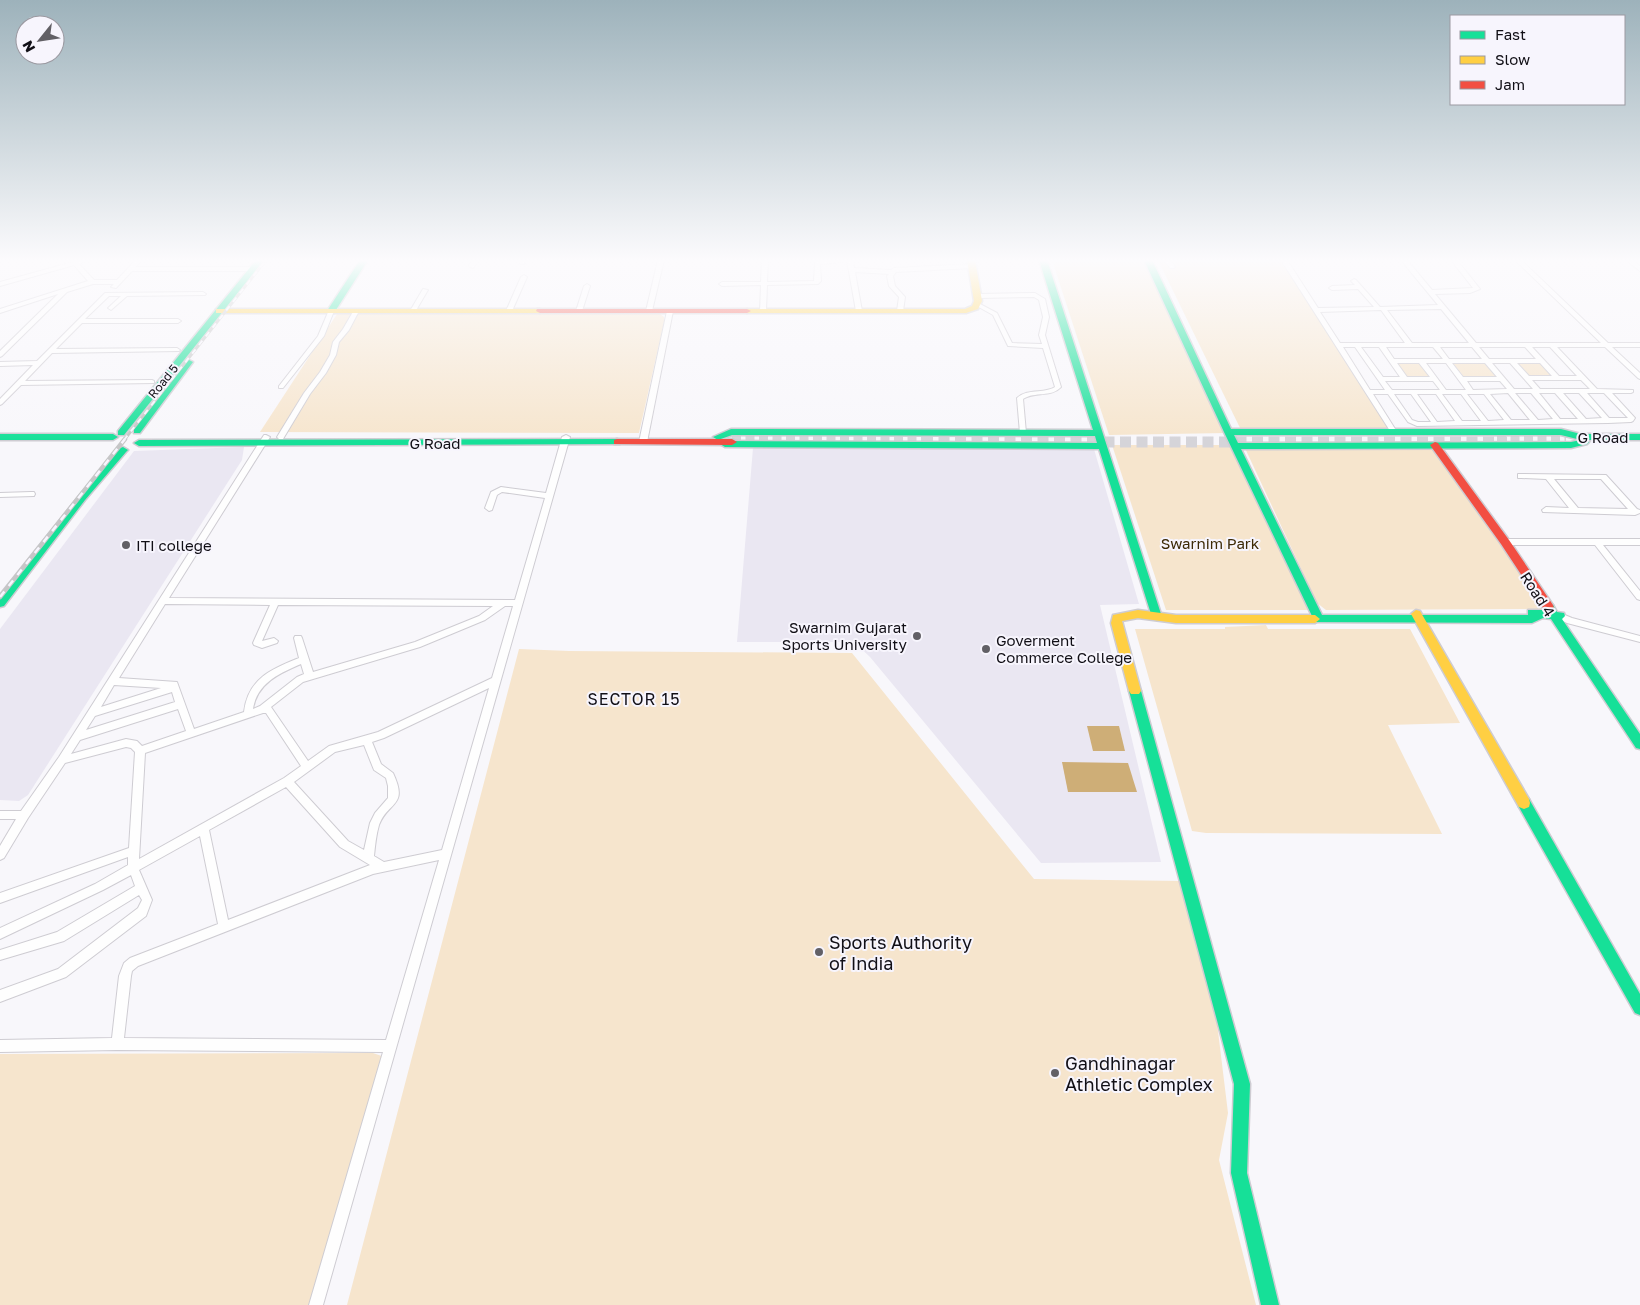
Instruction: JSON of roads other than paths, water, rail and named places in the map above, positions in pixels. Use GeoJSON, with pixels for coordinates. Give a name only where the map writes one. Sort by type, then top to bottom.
{"type":"FeatureCollection","features":[{"type":"Feature","properties":{"kind":"street"},"geometry":{"type":"LineString","coordinates":[[0,355],[35,321]]}},
{"type":"Feature","properties":{"kind":"street"},"geometry":{"type":"LineString","coordinates":[[0,403],[80,321],[178,321]]}},
{"type":"Feature","properties":{"kind":"street","name":"Road 5"},"geometry":{"type":"LineString","coordinates":[[0,591],[215,321]]}},
{"type":"Feature","properties":{"kind":"street","name":"Road 5"},"geometry":{"type":"LineString","coordinates":[[139,437],[216,321]]}},
{"type":"Feature","properties":{"kind":"street"},"geometry":{"type":"LineString","coordinates":[[281,388],[321,336],[327,321]]}},
{"type":"Feature","properties":{"kind":"street"},"geometry":{"type":"LineString","coordinates":[[281,437],[307,393],[323,373],[333,355],[336,342],[351,321]]}},
{"type":"Feature","properties":{"kind":"street"},"geometry":{"type":"LineString","coordinates":[[644,440],[668,321]]}},
{"type":"Feature","properties":{"kind":"street"},"geometry":{"type":"LineString","coordinates":[[998,321],[1010,345],[1045,346]]}},
{"type":"Feature","properties":{"kind":"street"},"geometry":{"type":"LineString","coordinates":[[1024,432],[1021,396],[1030,392],[1052,391],[1058,386],[1042,335],[1045,321]]}},
{"type":"Feature","properties":{"kind":"street"},"geometry":{"type":"LineString","coordinates":[[1062,321],[1102,446],[1159,614]]}},
{"type":"Feature","properties":{"kind":"street"},"geometry":{"type":"LineString","coordinates":[[1176,321],[1317,615]]}},
{"type":"Feature","properties":{"kind":"street"},"geometry":{"type":"LineString","coordinates":[[1323,321],[1394,432]]}},
{"type":"Feature","properties":{"kind":"street"},"geometry":{"type":"LineString","coordinates":[[1390,321],[1410,345]]}},
{"type":"Feature","properties":{"kind":"street"},"geometry":{"type":"LineString","coordinates":[[1453,321],[1536,422]]}},
{"type":"Feature","properties":{"kind":"street"},"geometry":{"type":"LineString","coordinates":[[1582,321],[1640,377]]}},
{"type":"Feature","properties":{"kind":"street"},"geometry":{"type":"LineString","coordinates":[[1339,345],[1639,345]]}},
{"type":"Feature","properties":{"kind":"street"},"geometry":{"type":"LineString","coordinates":[[1357,345],[1410,422],[1417,424],[1628,421],[1632,418],[1606,391]]}},
{"type":"Feature","properties":{"kind":"street"},"geometry":{"type":"LineString","coordinates":[[1381,345],[1405,378]]}},
{"type":"Feature","properties":{"kind":"street"},"geometry":{"type":"LineString","coordinates":[[1435,345],[1471,391]]}},
{"type":"Feature","properties":{"kind":"street"},"geometry":{"type":"LineString","coordinates":[[1527,345],[1558,378]]}},
{"type":"Feature","properties":{"kind":"street"},"geometry":{"type":"LineString","coordinates":[[1552,345],[1595,391]]}},
{"type":"Feature","properties":{"kind":"street"},"geometry":{"type":"LineString","coordinates":[[52,351],[177,350]]}},
{"type":"Feature","properties":{"kind":"street"},"geometry":{"type":"LineString","coordinates":[[1393,361],[1542,361]]}},
{"type":"Feature","properties":{"kind":"street"},"geometry":{"type":"LineString","coordinates":[[1421,361],[1435,378],[1460,423]]}},
{"type":"Feature","properties":{"kind":"street"},"geometry":{"type":"LineString","coordinates":[[1512,361],[1527,378],[1559,422]]}},
{"type":"Feature","properties":{"kind":"street"},"geometry":{"type":"LineString","coordinates":[[0,364],[38,364]]}},
{"type":"Feature","properties":{"kind":"street"},"geometry":{"type":"LineString","coordinates":[[1380,379],[1435,378]]}},
{"type":"Feature","properties":{"kind":"street"},"geometry":{"type":"LineString","coordinates":[[1527,378],[1583,378]]}},
{"type":"Feature","properties":{"kind":"street"},"geometry":{"type":"LineString","coordinates":[[1462,379],[1502,379]]}},
{"type":"Feature","properties":{"kind":"street"},"geometry":{"type":"LineString","coordinates":[[19,383],[152,382]]}},
{"type":"Feature","properties":{"kind":"street"},"geometry":{"type":"LineString","coordinates":[[1412,391],[1436,423]]}},
{"type":"Feature","properties":{"kind":"street"},"geometry":{"type":"LineString","coordinates":[[1462,391],[1486,423]]}},
{"type":"Feature","properties":{"kind":"street"},"geometry":{"type":"LineString","coordinates":[[1485,391],[1509,422]]}},
{"type":"Feature","properties":{"kind":"street"},"geometry":{"type":"LineString","coordinates":[[1557,391],[1584,421]]}},
{"type":"Feature","properties":{"kind":"street"},"geometry":{"type":"LineString","coordinates":[[1581,391],[1608,421]]}},
{"type":"Feature","properties":{"kind":"street"},"geometry":{"type":"LineString","coordinates":[[1370,392],[1631,391]]}},
{"type":"Feature","properties":{"kind":"street"},"geometry":{"type":"LineString","coordinates":[[718,440],[731,432],[1098,432]]}},
{"type":"Feature","properties":{"kind":"street"},"geometry":{"type":"LineString","coordinates":[[1228,432],[1561,432],[1583,440]]}},
{"type":"Feature","properties":{"kind":"street"},"geometry":{"type":"LineString","coordinates":[[0,437],[116,443]]}},
{"type":"Feature","properties":{"kind":"street"},"geometry":{"type":"LineString","coordinates":[[0,442],[116,443],[139,437]]}},
{"type":"Feature","properties":{"kind":"street","name":"G Road"},"geometry":{"type":"LineString","coordinates":[[116,443],[139,437],[264,440],[565,439]]}},
{"type":"Feature","properties":{"kind":"street","name":"G Road"},"geometry":{"type":"LineString","coordinates":[[264,440],[281,437],[732,440]]}},
{"type":"Feature","properties":{"kind":"street","name":"G Road"},"geometry":{"type":"LineString","coordinates":[[1583,440],[1640,437]]}},
{"type":"Feature","properties":{"kind":"street"},"geometry":{"type":"LineString","coordinates":[[316,1305],[565,439]]}},
{"type":"Feature","properties":{"kind":"street"},"geometry":{"type":"LineString","coordinates":[[0,855],[24,815],[113,681],[264,440]]}},
{"type":"Feature","properties":{"kind":"street"},"geometry":{"type":"LineString","coordinates":[[718,440],[733,445],[1102,446]]}},
{"type":"Feature","properties":{"kind":"street","name":"G Road"},"geometry":{"type":"LineString","coordinates":[[1568,440],[1640,442]]}},
{"type":"Feature","properties":{"kind":"street"},"geometry":{"type":"LineString","coordinates":[[1235,446],[1571,445],[1583,440]]}},
{"type":"Feature","properties":{"kind":"street","name":"Road 5"},"geometry":{"type":"LineString","coordinates":[[0,602],[82,498],[116,443]]}},
{"type":"Feature","properties":{"kind":"street","name":"Road 4"},"geometry":{"type":"LineString","coordinates":[[1438,445],[1508,543],[1551,615],[1640,744]]}},
{"type":"Feature","properties":{"kind":"street"},"geometry":{"type":"LineString","coordinates":[[1521,476],[1603,477],[1638,512]]}},
{"type":"Feature","properties":{"kind":"street"},"geometry":{"type":"LineString","coordinates":[[1548,476],[1576,511]]}},
{"type":"Feature","properties":{"kind":"street"},"geometry":{"type":"LineString","coordinates":[[489,508],[494,494],[501,489],[548,496]]}},
{"type":"Feature","properties":{"kind":"street"},"geometry":{"type":"LineString","coordinates":[[0,495],[31,494]]}},
{"type":"Feature","properties":{"kind":"street"},"geometry":{"type":"LineString","coordinates":[[1546,510],[1638,512]]}},
{"type":"Feature","properties":{"kind":"street"},"geometry":{"type":"LineString","coordinates":[[1597,542],[1640,597]]}},
{"type":"Feature","properties":{"kind":"street"},"geometry":{"type":"LineString","coordinates":[[1508,543],[1640,542]]}},
{"type":"Feature","properties":{"kind":"street"},"geometry":{"type":"LineString","coordinates":[[163,601],[518,603]]}},
{"type":"Feature","properties":{"kind":"street"},"geometry":{"type":"LineString","coordinates":[[274,641],[262,645],[257,643],[276,602]]}},
{"type":"Feature","properties":{"kind":"street"},"geometry":{"type":"LineString","coordinates":[[140,751],[263,709],[290,686],[309,675],[417,645],[482,618],[503,603]]}},
{"type":"Feature","properties":{"kind":"street"},"geometry":{"type":"LineString","coordinates":[[1270,1305],[1242,1191],[1240,1173],[1242,1084],[1116,623],[1120,616],[1159,614],[1172,611],[1317,615],[1529,612],[1551,615],[1640,639]]}},
{"type":"Feature","properties":{"kind":"street"},"geometry":{"type":"LineString","coordinates":[[1417,615],[1640,1008]]}},
{"type":"Feature","properties":{"kind":"street","name":"Road 4"},"geometry":{"type":"LineString","coordinates":[[1551,615],[1640,729]]}},
{"type":"Feature","properties":{"kind":"street"},"geometry":{"type":"LineString","coordinates":[[298,638],[309,675]]}},
{"type":"Feature","properties":{"kind":"street"},"geometry":{"type":"LineString","coordinates":[[248,714],[250,695],[256,688],[278,670],[305,659]]}},
{"type":"Feature","properties":{"kind":"street"},"geometry":{"type":"LineString","coordinates":[[113,681],[171,683],[176,687],[191,734]]}},
{"type":"Feature","properties":{"kind":"street"},"geometry":{"type":"LineString","coordinates":[[0,934],[99,887],[287,781],[332,749],[367,740],[495,681]]}},
{"type":"Feature","properties":{"kind":"street"},"geometry":{"type":"LineString","coordinates":[[92,714],[176,687]]}},
{"type":"Feature","properties":{"kind":"street"},"geometry":{"type":"LineString","coordinates":[[77,737],[181,704]]}},
{"type":"Feature","properties":{"kind":"street"},"geometry":{"type":"LineString","coordinates":[[263,709],[269,710],[306,766]]}},
{"type":"Feature","properties":{"kind":"street"},"geometry":{"type":"LineString","coordinates":[[367,740],[379,771],[390,776],[395,789],[394,799],[375,822],[368,858]]}},
{"type":"Feature","properties":{"kind":"street"},"geometry":{"type":"LineString","coordinates":[[0,996],[53,978],[71,968],[142,912],[146,900],[133,868],[140,751],[134,744],[118,744],[62,760]]}},
{"type":"Feature","properties":{"kind":"street"},"geometry":{"type":"LineString","coordinates":[[287,781],[334,836],[381,866]]}},
{"type":"Feature","properties":{"kind":"street"},"geometry":{"type":"LineString","coordinates":[[0,815],[24,815]]}},
{"type":"Feature","properties":{"kind":"street"},"geometry":{"type":"LineString","coordinates":[[203,828],[224,926]]}},
{"type":"Feature","properties":{"kind":"street"},"geometry":{"type":"LineString","coordinates":[[0,898],[133,851]]}},
{"type":"Feature","properties":{"kind":"street"},"geometry":{"type":"LineString","coordinates":[[116,1044],[125,976],[128,968],[143,958],[381,866],[446,854]]}},
{"type":"Feature","properties":{"kind":"street"},"geometry":{"type":"LineString","coordinates":[[0,956],[60,937],[141,888]]}},
{"type":"Feature","properties":{"kind":"street"},"geometry":{"type":"LineString","coordinates":[[0,1046],[116,1044],[390,1046]]}},
{"type":"Feature","properties":{"kind":"tunnel"},"geometry":{"type":"LineString","coordinates":[[732,437],[932,437]]}},
{"type":"Feature","properties":{"kind":"tunnel"},"geometry":{"type":"LineString","coordinates":[[1497,437],[1566,437]]}},
{"type":"Feature","properties":{"kind":"tunnel"},"geometry":{"type":"LineString","coordinates":[[922,442],[1507,442]]}},
{"type":"Feature","properties":{"kind":"railway"},"geometry":{"type":"LineString","coordinates":[[124,440],[218,321]]}},
{"type":"Feature","properties":{"kind":"railway"},"geometry":{"type":"LineString","coordinates":[[0,597],[125,439]]}},
{"type":"Feature","properties":{"kind":"place","name":"ITI college"},"geometry":{"type":"Point","coordinates":[126,545]}},
{"type":"Feature","properties":{"kind":"place","name":"Swarnim Gujarat Sports University"},"geometry":{"type":"Point","coordinates":[917,636]}},
{"type":"Feature","properties":{"kind":"place","name":"Goverment Commerce College"},"geometry":{"type":"Point","coordinates":[986,649]}},
{"type":"Feature","properties":{"kind":"place","name":"Sports Authority of India"},"geometry":{"type":"Point","coordinates":[819,952]}},
{"type":"Feature","properties":{"kind":"place","name":"Gandhinagar Athletic Complex"},"geometry":{"type":"Point","coordinates":[1055,1073]}},
{"type":"Feature","properties":{"kind":"district","name":"SECTOR 15"},"geometry":{"type":"Point","coordinates":[634,699]}},
{"type":"Feature","properties":{"kind":"park label","name":"Swarnim Park"},"geometry":{"type":"Point","coordinates":[1210,543]}}]}
